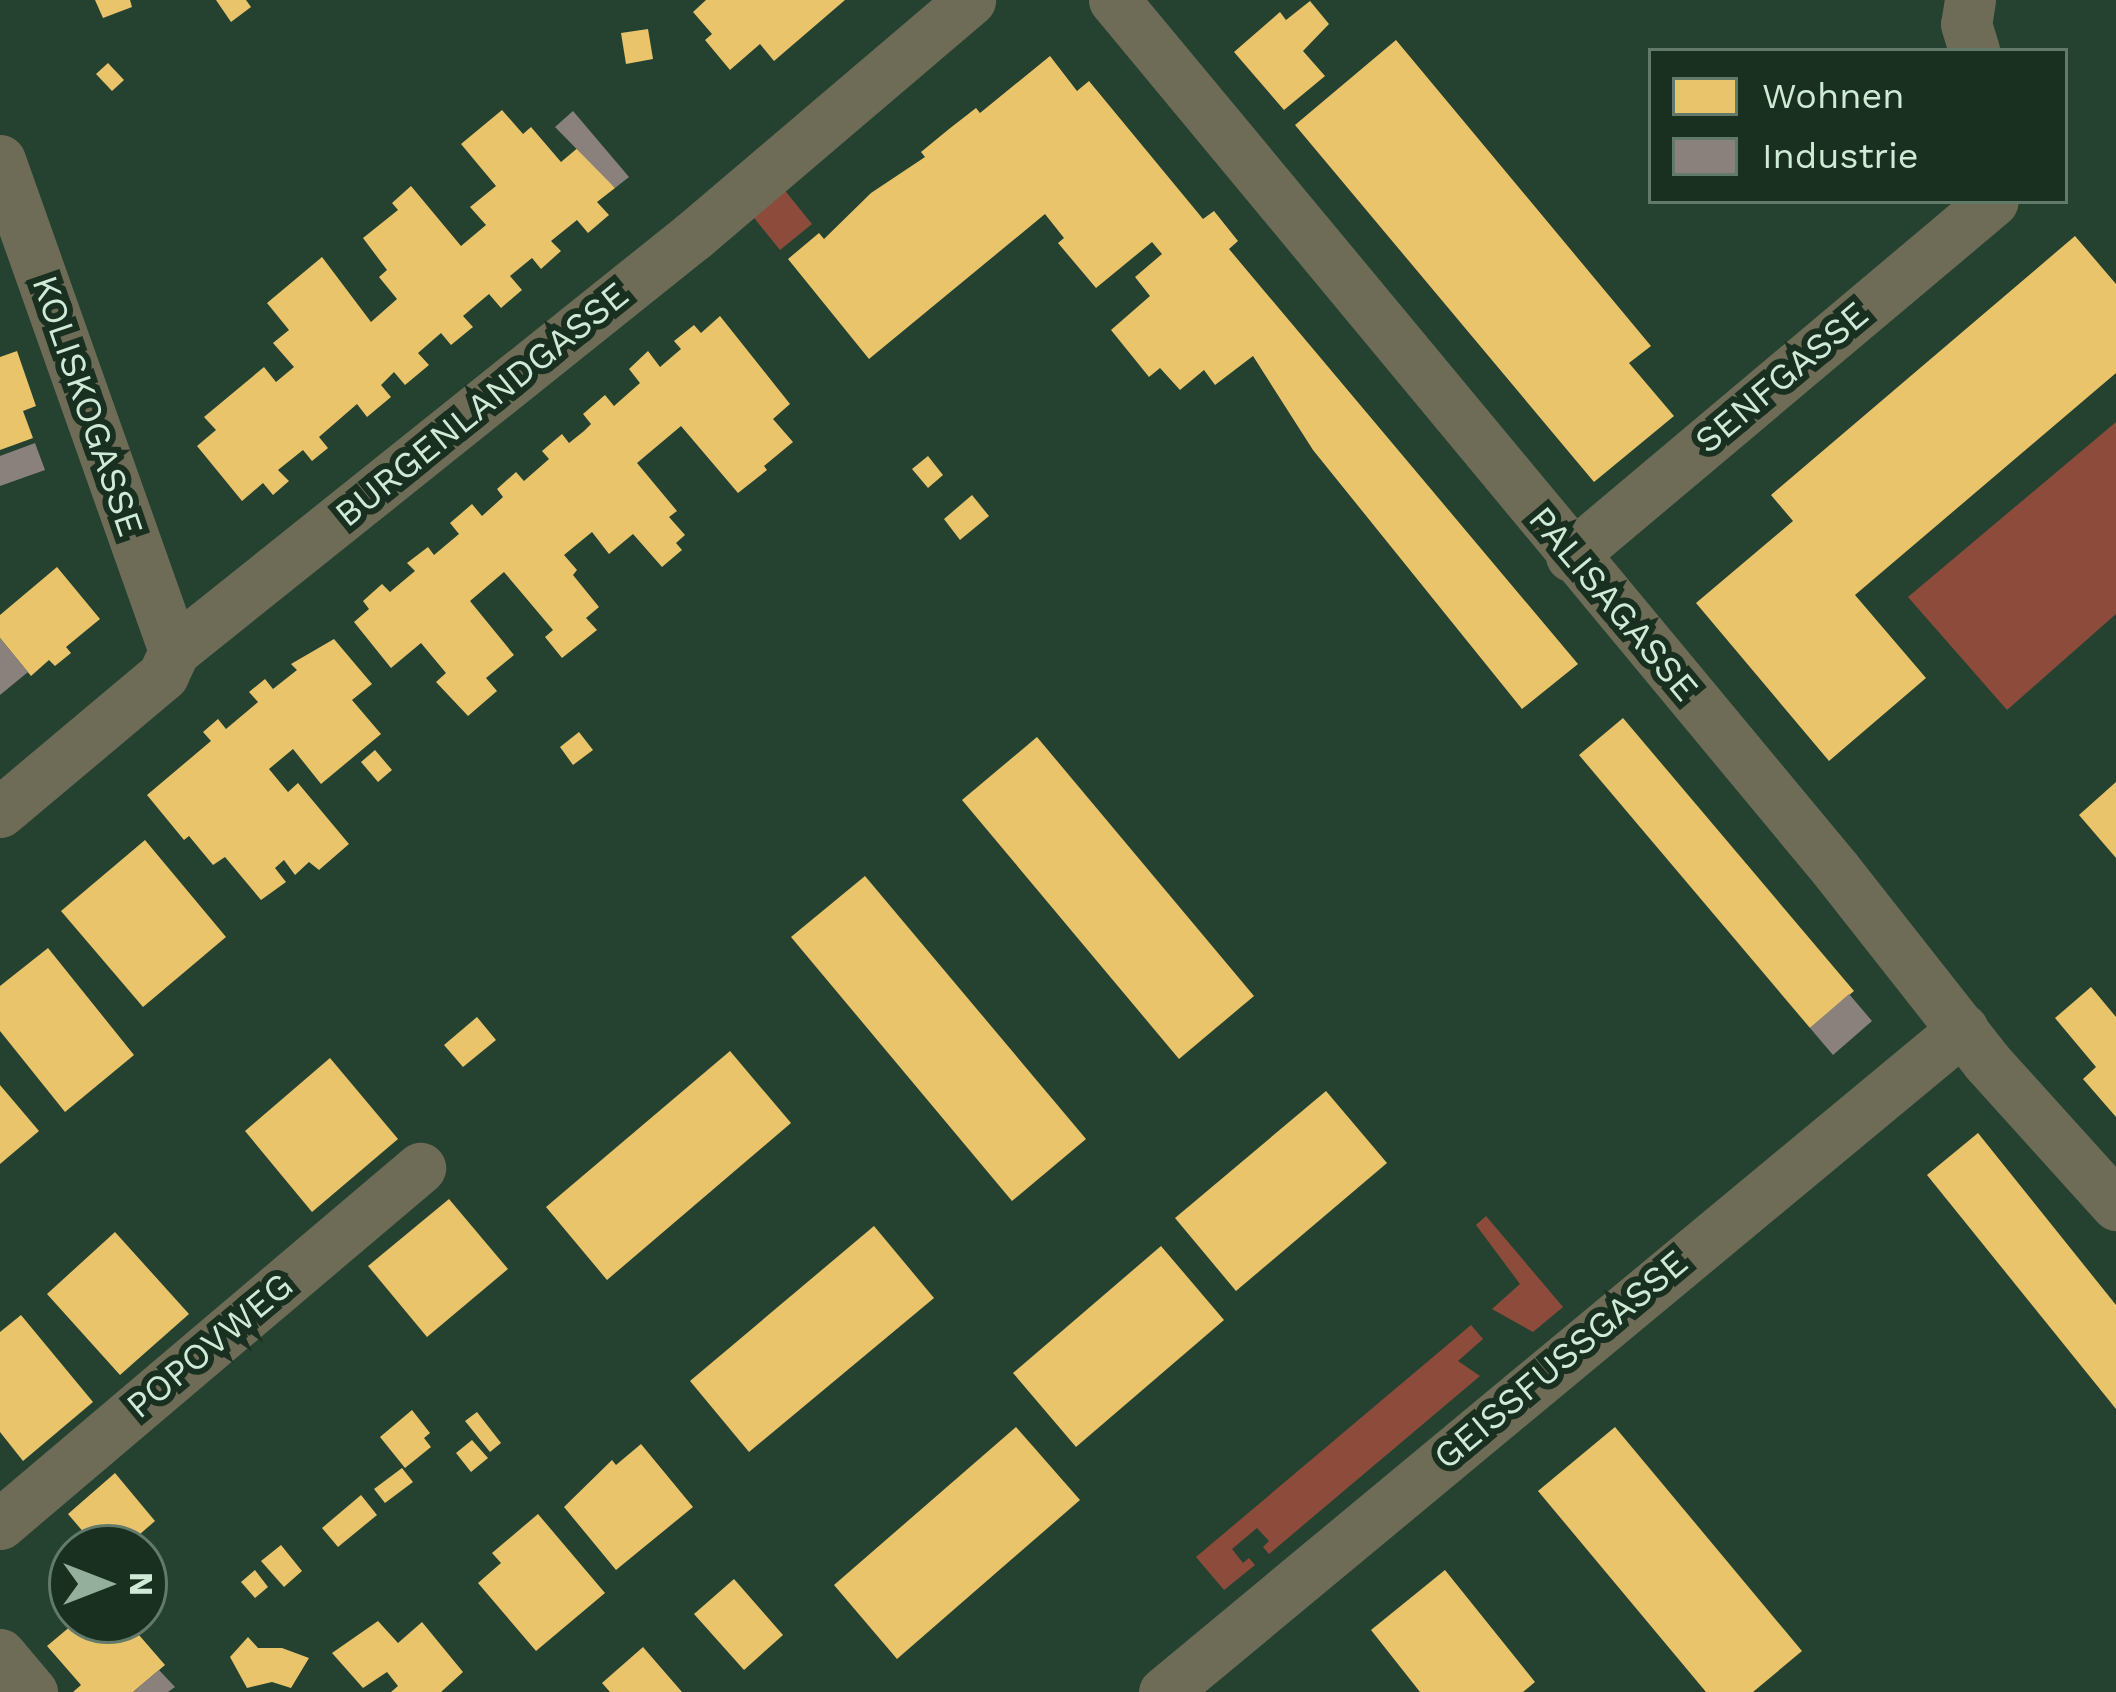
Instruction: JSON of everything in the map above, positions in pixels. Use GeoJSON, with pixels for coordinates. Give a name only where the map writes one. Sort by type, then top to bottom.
{"type":"FeatureCollection","features":[{"type":"Feature","properties":{"kind":"street","name":"BURGENLANDGASSE"},"geometry":{"type":"LineString","coordinates":[[0,812],[163,675],[174,652],[692,236],[970,0]]}},
{"type":"Feature","properties":{"kind":"street","name":"PALISAGASSE"},"geometry":{"type":"LineString","coordinates":[[1114,0],[1963,1029],[2116,1205]]}},
{"type":"Feature","properties":{"kind":"street"},"geometry":{"type":"LineString","coordinates":[[1970,0],[1966,24],[1973,48]]}},
{"type":"Feature","properties":{"kind":"street","name":"KOLISKOGASSE"},"geometry":{"type":"LineString","coordinates":[[0,160],[174,652]]}},
{"type":"Feature","properties":{"kind":"street","name":"SENFGASSE"},"geometry":{"type":"LineString","coordinates":[[1571,556],[1989,204]]}},
{"type":"Feature","properties":{"kind":"street","name":"GEISSFUSSGASSE"},"geometry":{"type":"LineString","coordinates":[[1164,1692],[1963,1029]]}},
{"type":"Feature","properties":{"kind":"street","name":"POPOVWEG"},"geometry":{"type":"LineString","coordinates":[[0,1524],[420,1168]]}},
{"type":"Feature","properties":{"kind":"street"},"geometry":{"type":"LineString","coordinates":[[0,1654],[32,1692]]}},
{"type":"Feature","properties":{"kind":"shaded area"},"geometry":{"type":"Polygon","coordinates":[[[782,187],[812,224],[780,250],[751,214],[782,187]]]}},
{"type":"Feature","properties":{"kind":"shaded area"},"geometry":{"type":"Polygon","coordinates":[[[2116,422],[2116,614],[2007,710],[1908,597],[2116,422]]]}},
{"type":"Feature","properties":{"kind":"shaded area"},"geometry":{"type":"Polygon","coordinates":[[[1486,1216],[1563,1307],[1533,1332],[1492,1309],[1520,1284],[1476,1225],[1486,1216]]]}},
{"type":"Feature","properties":{"kind":"shaded area"},"geometry":{"type":"Polygon","coordinates":[[[1471,1325],[1483,1339],[1458,1361],[1480,1376],[1269,1554],[1263,1547],[1269,1541],[1257,1528],[1232,1549],[1243,1563],[1249,1558],[1255,1565],[1224,1590],[1196,1557],[1471,1325]]]}},
{"type":"Feature","properties":{"kind":"building: Wohnen"},"geometry":{"type":"Polygon","coordinates":[[[95,0],[130,0],[132,7],[103,18],[95,0]]]}},
{"type":"Feature","properties":{"kind":"building: Wohnen"},"geometry":{"type":"Polygon","coordinates":[[[216,0],[246,0],[251,7],[231,22],[216,0]]]}},
{"type":"Feature","properties":{"kind":"building: Wohnen"},"geometry":{"type":"Polygon","coordinates":[[[706,0],[845,0],[774,61],[760,44],[730,70],[705,40],[712,34],[693,12],[706,0]]]}},
{"type":"Feature","properties":{"kind":"building: Wohnen"},"geometry":{"type":"Polygon","coordinates":[[[1310,1],[1329,24],[1303,51],[1325,76],[1284,110],[1234,52],[1280,12],[1286,20],[1310,1]]]}},
{"type":"Feature","properties":{"kind":"building: Wohnen"},"geometry":{"type":"Polygon","coordinates":[[[648,29],[653,59],[626,64],[621,33],[648,29]]]}},
{"type":"Feature","properties":{"kind":"building: Wohnen"},"geometry":{"type":"Polygon","coordinates":[[[1396,40],[1651,346],[1629,363],[1674,416],[1594,482],[1295,125],[1396,40]]]}},
{"type":"Feature","properties":{"kind":"building: Wohnen"},"geometry":{"type":"Polygon","coordinates":[[[1050,56],[1077,91],[1089,81],[1203,219],[1214,211],[1238,241],[1229,249],[1578,664],[1522,709],[1313,450],[1253,356],[1215,385],[1204,370],[1180,390],[1160,368],[1149,377],[1111,330],[1150,296],[1135,277],[1162,254],[1152,242],[1096,288],[1058,243],[1064,238],[1045,214],[869,359],[788,259],[819,233],[824,239],[871,193],[925,157],[921,152],[949,129],[976,108],[980,113],[1050,56]]]}},
{"type":"Feature","properties":{"kind":"building: Wohnen"},"geometry":{"type":"Polygon","coordinates":[[[108,63],[124,80],[112,91],[96,74],[108,63]]]}},
{"type":"Feature","properties":{"kind":"building: Wohnen"},"geometry":{"type":"Polygon","coordinates":[[[502,110],[523,134],[531,127],[561,162],[580,146],[615,188],[597,202],[609,215],[588,233],[577,220],[551,241],[561,251],[541,269],[532,258],[510,276],[522,290],[501,308],[489,294],[463,316],[473,327],[451,345],[441,333],[418,353],[429,365],[405,385],[394,372],[381,385],[391,397],[367,417],[357,404],[319,437],[328,448],[312,461],[303,450],[278,470],[289,481],[273,495],[263,483],[242,501],[197,446],[216,430],[204,417],[264,367],[276,382],[294,367],[273,343],[289,330],[267,303],[322,257],[371,322],[397,299],[379,277],[387,270],[363,238],[398,210],[392,203],[411,186],[461,246],[486,225],[470,207],[496,186],[461,144],[502,110]]]}},
{"type":"Feature","properties":{"kind":"building: Wohnen"},"geometry":{"type":"Polygon","coordinates":[[[2075,236],[2116,284],[2116,373],[1855,595],[1926,678],[1829,761],[1696,603],[1793,521],[1771,495],[2075,236]]]}},
{"type":"Feature","properties":{"kind":"building: Wohnen"},"geometry":{"type":"Polygon","coordinates":[[[720,316],[790,404],[773,419],[793,442],[764,466],[767,470],[738,493],[681,426],[637,463],[677,511],[669,517],[685,535],[676,543],[682,550],[662,567],[633,534],[609,554],[592,532],[564,555],[577,570],[573,575],[599,607],[586,618],[597,630],[562,658],[545,637],[553,630],[504,572],[470,601],[514,655],[486,678],[497,691],[468,716],[436,682],[446,673],[421,643],[391,668],[354,622],[369,609],[363,601],[382,584],[390,592],[415,571],[407,563],[428,547],[434,555],[459,534],[450,523],[472,504],[482,516],[503,497],[497,489],[516,472],[524,481],[549,459],[542,451],[562,434],[569,443],[584,431],[591,424],[583,414],[605,395],[614,406],[640,383],[629,369],[648,351],[660,367],[681,349],[674,341],[694,325],[701,333],[720,316]]]}},
{"type":"Feature","properties":{"kind":"building: Wohnen"},"geometry":{"type":"Polygon","coordinates":[[[17,351],[36,406],[23,411],[33,438],[0,450],[0,357],[17,351]]]}},
{"type":"Feature","properties":{"kind":"building: Wohnen"},"geometry":{"type":"Polygon","coordinates":[[[928,456],[943,475],[928,488],[912,469],[928,456]]]}},
{"type":"Feature","properties":{"kind":"building: Wohnen"},"geometry":{"type":"Polygon","coordinates":[[[972,495],[989,516],[960,540],[944,519],[972,495]]]}},
{"type":"Feature","properties":{"kind":"building: Wohnen"},"geometry":{"type":"Polygon","coordinates":[[[57,567],[100,619],[66,647],[71,653],[55,666],[49,660],[31,676],[0,638],[0,615],[57,567]]]}},
{"type":"Feature","properties":{"kind":"building: Wohnen"},"geometry":{"type":"Polygon","coordinates":[[[334,639],[372,684],[352,700],[381,734],[321,784],[293,749],[269,769],[288,792],[298,783],[349,844],[319,870],[309,862],[295,875],[284,860],[275,868],[286,882],[261,900],[225,857],[213,865],[189,836],[184,840],[147,795],[211,741],[203,732],[218,719],[226,729],[258,702],[249,692],[265,679],[273,689],[297,670],[291,664],[334,639]]]}},
{"type":"Feature","properties":{"kind":"building: Wohnen"},"geometry":{"type":"Polygon","coordinates":[[[1623,718],[1854,991],[1810,1028],[1579,755],[1623,718]]]}},
{"type":"Feature","properties":{"kind":"building: Wohnen"},"geometry":{"type":"Polygon","coordinates":[[[579,732],[593,750],[573,765],[560,747],[579,732]]]}},
{"type":"Feature","properties":{"kind":"building: Wohnen"},"geometry":{"type":"Polygon","coordinates":[[[1037,737],[1254,996],[1179,1059],[962,800],[1037,737]]]}},
{"type":"Feature","properties":{"kind":"building: Wohnen"},"geometry":{"type":"Polygon","coordinates":[[[375,750],[392,770],[378,782],[361,762],[375,750]]]}},
{"type":"Feature","properties":{"kind":"building: Wohnen"},"geometry":{"type":"Polygon","coordinates":[[[2116,782],[2116,858],[2079,815],[2116,782]]]}},
{"type":"Feature","properties":{"kind":"building: Wohnen"},"geometry":{"type":"Polygon","coordinates":[[[145,840],[226,937],[143,1007],[61,911],[145,840]]]}},
{"type":"Feature","properties":{"kind":"building: Wohnen"},"geometry":{"type":"Polygon","coordinates":[[[865,876],[1086,1139],[1012,1201],[791,937],[865,876]]]}},
{"type":"Feature","properties":{"kind":"building: Wohnen"},"geometry":{"type":"Polygon","coordinates":[[[48,948],[134,1055],[65,1112],[0,1031],[0,986],[48,948]]]}},
{"type":"Feature","properties":{"kind":"building: Wohnen"},"geometry":{"type":"Polygon","coordinates":[[[2091,987],[2116,1017],[2116,1117],[2083,1079],[2096,1067],[2055,1018],[2091,987]]]}},
{"type":"Feature","properties":{"kind":"building: Wohnen"},"geometry":{"type":"Polygon","coordinates":[[[477,1017],[496,1040],[463,1067],[444,1045],[477,1017]]]}},
{"type":"Feature","properties":{"kind":"building: Wohnen"},"geometry":{"type":"Polygon","coordinates":[[[730,1051],[791,1123],[607,1280],[546,1207],[730,1051]]]}},
{"type":"Feature","properties":{"kind":"building: Wohnen"},"geometry":{"type":"Polygon","coordinates":[[[330,1058],[398,1139],[312,1212],[245,1131],[330,1058]]]}},
{"type":"Feature","properties":{"kind":"building: Wohnen"},"geometry":{"type":"Polygon","coordinates":[[[0,1085],[39,1131],[0,1164],[0,1085]]]}},
{"type":"Feature","properties":{"kind":"building: Wohnen"},"geometry":{"type":"Polygon","coordinates":[[[1326,1091],[1387,1163],[1236,1291],[1175,1218],[1326,1091]]]}},
{"type":"Feature","properties":{"kind":"building: Wohnen"},"geometry":{"type":"Polygon","coordinates":[[[1978,1133],[2116,1305],[2116,1409],[1927,1175],[1978,1133]]]}},
{"type":"Feature","properties":{"kind":"building: Wohnen"},"geometry":{"type":"Polygon","coordinates":[[[449,1199],[508,1269],[427,1337],[368,1266],[449,1199]]]}},
{"type":"Feature","properties":{"kind":"building: Wohnen"},"geometry":{"type":"Polygon","coordinates":[[[874,1226],[934,1298],[749,1452],[690,1381],[874,1226]]]}},
{"type":"Feature","properties":{"kind":"building: Wohnen"},"geometry":{"type":"Polygon","coordinates":[[[115,1232],[189,1314],[120,1375],[47,1294],[115,1232]]]}},
{"type":"Feature","properties":{"kind":"building: Wohnen"},"geometry":{"type":"Polygon","coordinates":[[[1161,1246],[1224,1320],[1076,1447],[1013,1373],[1161,1246]]]}},
{"type":"Feature","properties":{"kind":"building: Wohnen"},"geometry":{"type":"Polygon","coordinates":[[[21,1315],[93,1402],[23,1461],[0,1432],[0,1332],[21,1315]]]}},
{"type":"Feature","properties":{"kind":"building: Wohnen"},"geometry":{"type":"Polygon","coordinates":[[[412,1410],[430,1433],[424,1438],[431,1447],[405,1468],[380,1437],[412,1410]]]}},
{"type":"Feature","properties":{"kind":"building: Wohnen"},"geometry":{"type":"Polygon","coordinates":[[[477,1412],[501,1443],[490,1452],[465,1421],[477,1412]]]}},
{"type":"Feature","properties":{"kind":"building: Wohnen"},"geometry":{"type":"Polygon","coordinates":[[[1016,1427],[1080,1500],[897,1659],[834,1585],[1016,1427]]]}},
{"type":"Feature","properties":{"kind":"building: Wohnen"},"geometry":{"type":"Polygon","coordinates":[[[1615,1427],[1802,1651],[1753,1692],[1706,1692],[1538,1491],[1615,1427]]]}},
{"type":"Feature","properties":{"kind":"building: Wohnen"},"geometry":{"type":"Polygon","coordinates":[[[472,1440],[488,1458],[471,1472],[456,1453],[472,1440]]]}},
{"type":"Feature","properties":{"kind":"building: Wohnen"},"geometry":{"type":"Polygon","coordinates":[[[641,1444],[693,1507],[616,1570],[564,1507],[612,1460],[616,1465],[641,1444]]]}},
{"type":"Feature","properties":{"kind":"building: Wohnen"},"geometry":{"type":"Polygon","coordinates":[[[402,1468],[413,1482],[385,1503],[374,1489],[402,1468]]]}},
{"type":"Feature","properties":{"kind":"building: Wohnen"},"geometry":{"type":"Polygon","coordinates":[[[115,1473],[155,1521],[77,1524],[68,1514],[115,1473]]]}},
{"type":"Feature","properties":{"kind":"building: Wohnen"},"geometry":{"type":"Polygon","coordinates":[[[361,1495],[377,1515],[338,1547],[322,1528],[361,1495]]]}},
{"type":"Feature","properties":{"kind":"building: Wohnen"},"geometry":{"type":"Polygon","coordinates":[[[538,1514],[605,1593],[536,1651],[478,1583],[501,1563],[492,1553],[538,1514]]]}},
{"type":"Feature","properties":{"kind":"building: Wohnen"},"geometry":{"type":"Polygon","coordinates":[[[281,1545],[302,1571],[284,1587],[261,1561],[281,1545]]]}},
{"type":"Feature","properties":{"kind":"building: Wohnen"},"geometry":{"type":"Polygon","coordinates":[[[255,1570],[268,1587],[255,1598],[241,1582],[255,1570]]]}},
{"type":"Feature","properties":{"kind":"building: Wohnen"},"geometry":{"type":"Polygon","coordinates":[[[1445,1570],[1535,1682],[1523,1692],[1420,1692],[1371,1630],[1445,1570]]]}},
{"type":"Feature","properties":{"kind":"building: Wohnen"},"geometry":{"type":"Polygon","coordinates":[[[734,1579],[783,1635],[744,1670],[694,1614],[734,1579]]]}},
{"type":"Feature","properties":{"kind":"building: Wohnen"},"geometry":{"type":"Polygon","coordinates":[[[378,1621],[398,1643],[422,1622],[463,1672],[441,1692],[391,1692],[398,1686],[387,1672],[363,1688],[332,1653],[378,1621]]]}},
{"type":"Feature","properties":{"kind":"building: Wohnen"},"geometry":{"type":"Polygon","coordinates":[[[248,1637],[258,1648],[282,1648],[309,1658],[291,1688],[272,1682],[247,1688],[230,1657],[248,1637]]]}},
{"type":"Feature","properties":{"kind":"building: Wohnen"},"geometry":{"type":"Polygon","coordinates":[[[147,1644],[165,1665],[133,1692],[73,1692],[81,1685],[47,1646],[147,1644]]]}},
{"type":"Feature","properties":{"kind":"building: Wohnen"},"geometry":{"type":"Polygon","coordinates":[[[643,1647],[682,1692],[610,1692],[602,1683],[643,1647]]]}},
{"type":"Feature","properties":{"kind":"building: Industrie"},"geometry":{"type":"Polygon","coordinates":[[[573,111],[629,177],[615,188],[555,127],[573,111]]]}},
{"type":"Feature","properties":{"kind":"building: Industrie"},"geometry":{"type":"Polygon","coordinates":[[[35,443],[45,470],[0,486],[0,456],[35,443]]]}},
{"type":"Feature","properties":{"kind":"building: Industrie"},"geometry":{"type":"Polygon","coordinates":[[[0,638],[28,672],[0,695],[0,638]]]}},
{"type":"Feature","properties":{"kind":"building: Industrie"},"geometry":{"type":"Polygon","coordinates":[[[1849,994],[1872,1021],[1833,1055],[1810,1028],[1849,994]]]}},
{"type":"Feature","properties":{"kind":"building: Industrie"},"geometry":{"type":"Polygon","coordinates":[[[159,1670],[175,1687],[168,1692],[133,1692],[159,1670]]]}}]}
